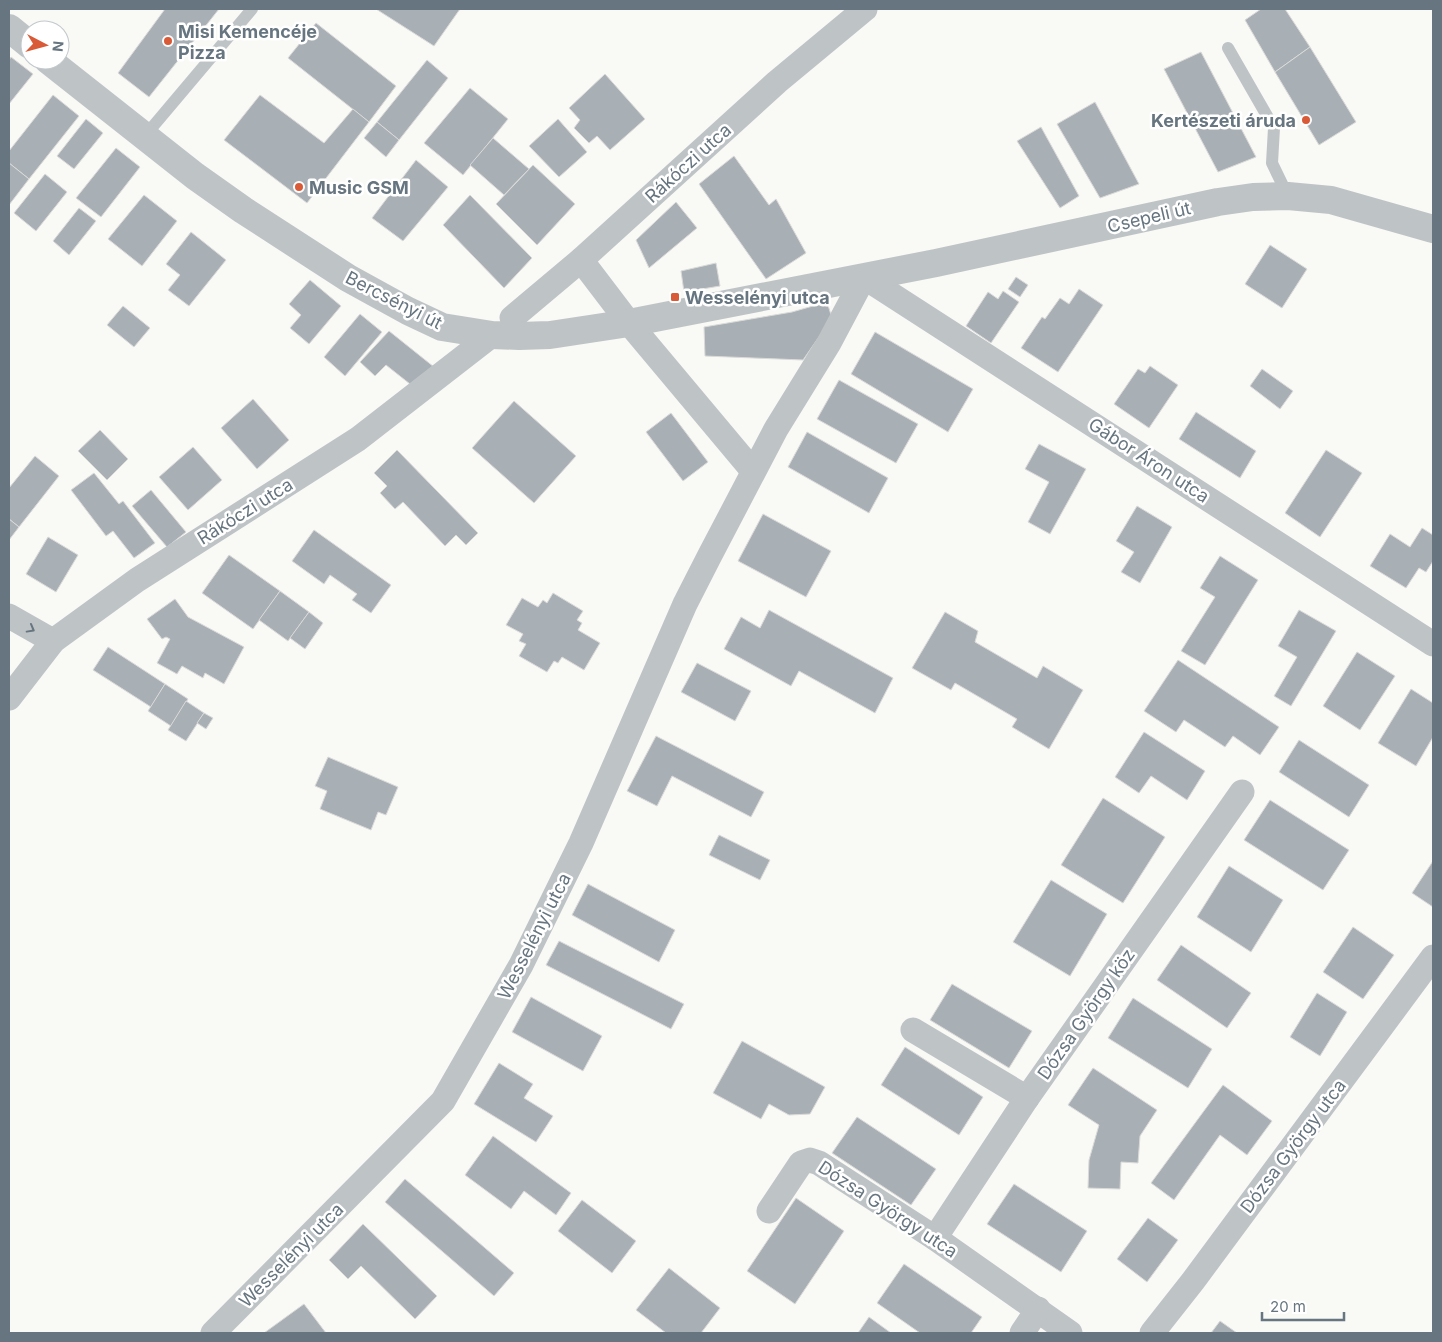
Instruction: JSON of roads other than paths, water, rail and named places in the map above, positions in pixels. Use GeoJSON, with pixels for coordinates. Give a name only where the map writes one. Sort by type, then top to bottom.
{"type":"FeatureCollection","features":[{"type":"Feature","properties":{"kind":"street","name":"Rákóczi utca"},"geometry":{"type":"LineString","coordinates":[[9,698],[53,641],[137,580],[358,439],[502,326],[581,260],[777,82],[865,9]]}},
{"type":"Feature","properties":{"kind":"street"},"geometry":{"type":"LineString","coordinates":[[9,28],[20,37]]}},
{"type":"Feature","properties":{"kind":"street","name":"Bercsényi út"},"geometry":{"type":"LineString","coordinates":[[60,70],[144,137],[243,210],[382,298],[442,327],[502,326],[519,336],[550,335],[629,323],[864,277]]}},
{"type":"Feature","properties":{"kind":"street","name":"Csepeli út"},"geometry":{"type":"LineString","coordinates":[[864,277],[1218,202],[1252,197],[1288,196],[1330,200],[1433,229]]}},
{"type":"Feature","properties":{"kind":"street"},"geometry":{"type":"LineString","coordinates":[[581,260],[629,323],[753,471]]}},
{"type":"Feature","properties":{"kind":"street","name":"Wesselényi utca"},"geometry":{"type":"LineString","coordinates":[[213,1333],[444,1101],[521,965],[580,843],[685,604],[753,471],[776,429],[829,343],[864,277]]}},
{"type":"Feature","properties":{"kind":"street","name":"Gábor Áron utca"},"geometry":{"type":"LineString","coordinates":[[864,277],[1433,644]]}},
{"type":"Feature","properties":{"kind":"street"},"geometry":{"type":"LineString","coordinates":[[9,616],[53,641]]}},
{"type":"Feature","properties":{"kind":"street","name":"Dózsa György köz"},"geometry":{"type":"LineString","coordinates":[[935,1238],[1027,1098],[1242,792]]}},
{"type":"Feature","properties":{"kind":"street","name":"Dózsa György utca"},"geometry":{"type":"LineString","coordinates":[[1152,1333],[1193,1281],[1433,957]]}},
{"type":"Feature","properties":{"kind":"street"},"geometry":{"type":"LineString","coordinates":[[913,1030],[1027,1098]]}},
{"type":"Feature","properties":{"kind":"street","name":"Dózsa György utca"},"geometry":{"type":"LineString","coordinates":[[769,1211],[801,1163],[810,1160],[819,1162],[935,1238],[1070,1333]]}},
{"type":"Feature","properties":{"kind":"street"},"geometry":{"type":"LineString","coordinates":[[1022,1333],[1038,1310]]}},
{"type":"Feature","properties":{"kind":"lane"},"geometry":{"type":"LineString","coordinates":[[144,137],[252,9]]}},
{"type":"Feature","properties":{"kind":"lane"},"geometry":{"type":"LineString","coordinates":[[1228,48],[1274,128],[1272,164],[1288,196]]}},
{"type":"Feature","properties":{"kind":"place","name":"Misi Kemencéje Pizza"},"geometry":{"type":"Point","coordinates":[168,41]}},
{"type":"Feature","properties":{"kind":"place","name":"Kertészeti áruda"},"geometry":{"type":"Point","coordinates":[1306,120]}},
{"type":"Feature","properties":{"kind":"place","name":"Music GSM"},"geometry":{"type":"Point","coordinates":[299,187]}},
{"type":"Feature","properties":{"kind":"place","name":"Wesselényi utca"},"geometry":{"type":"Point","coordinates":[675,297]}}]}
